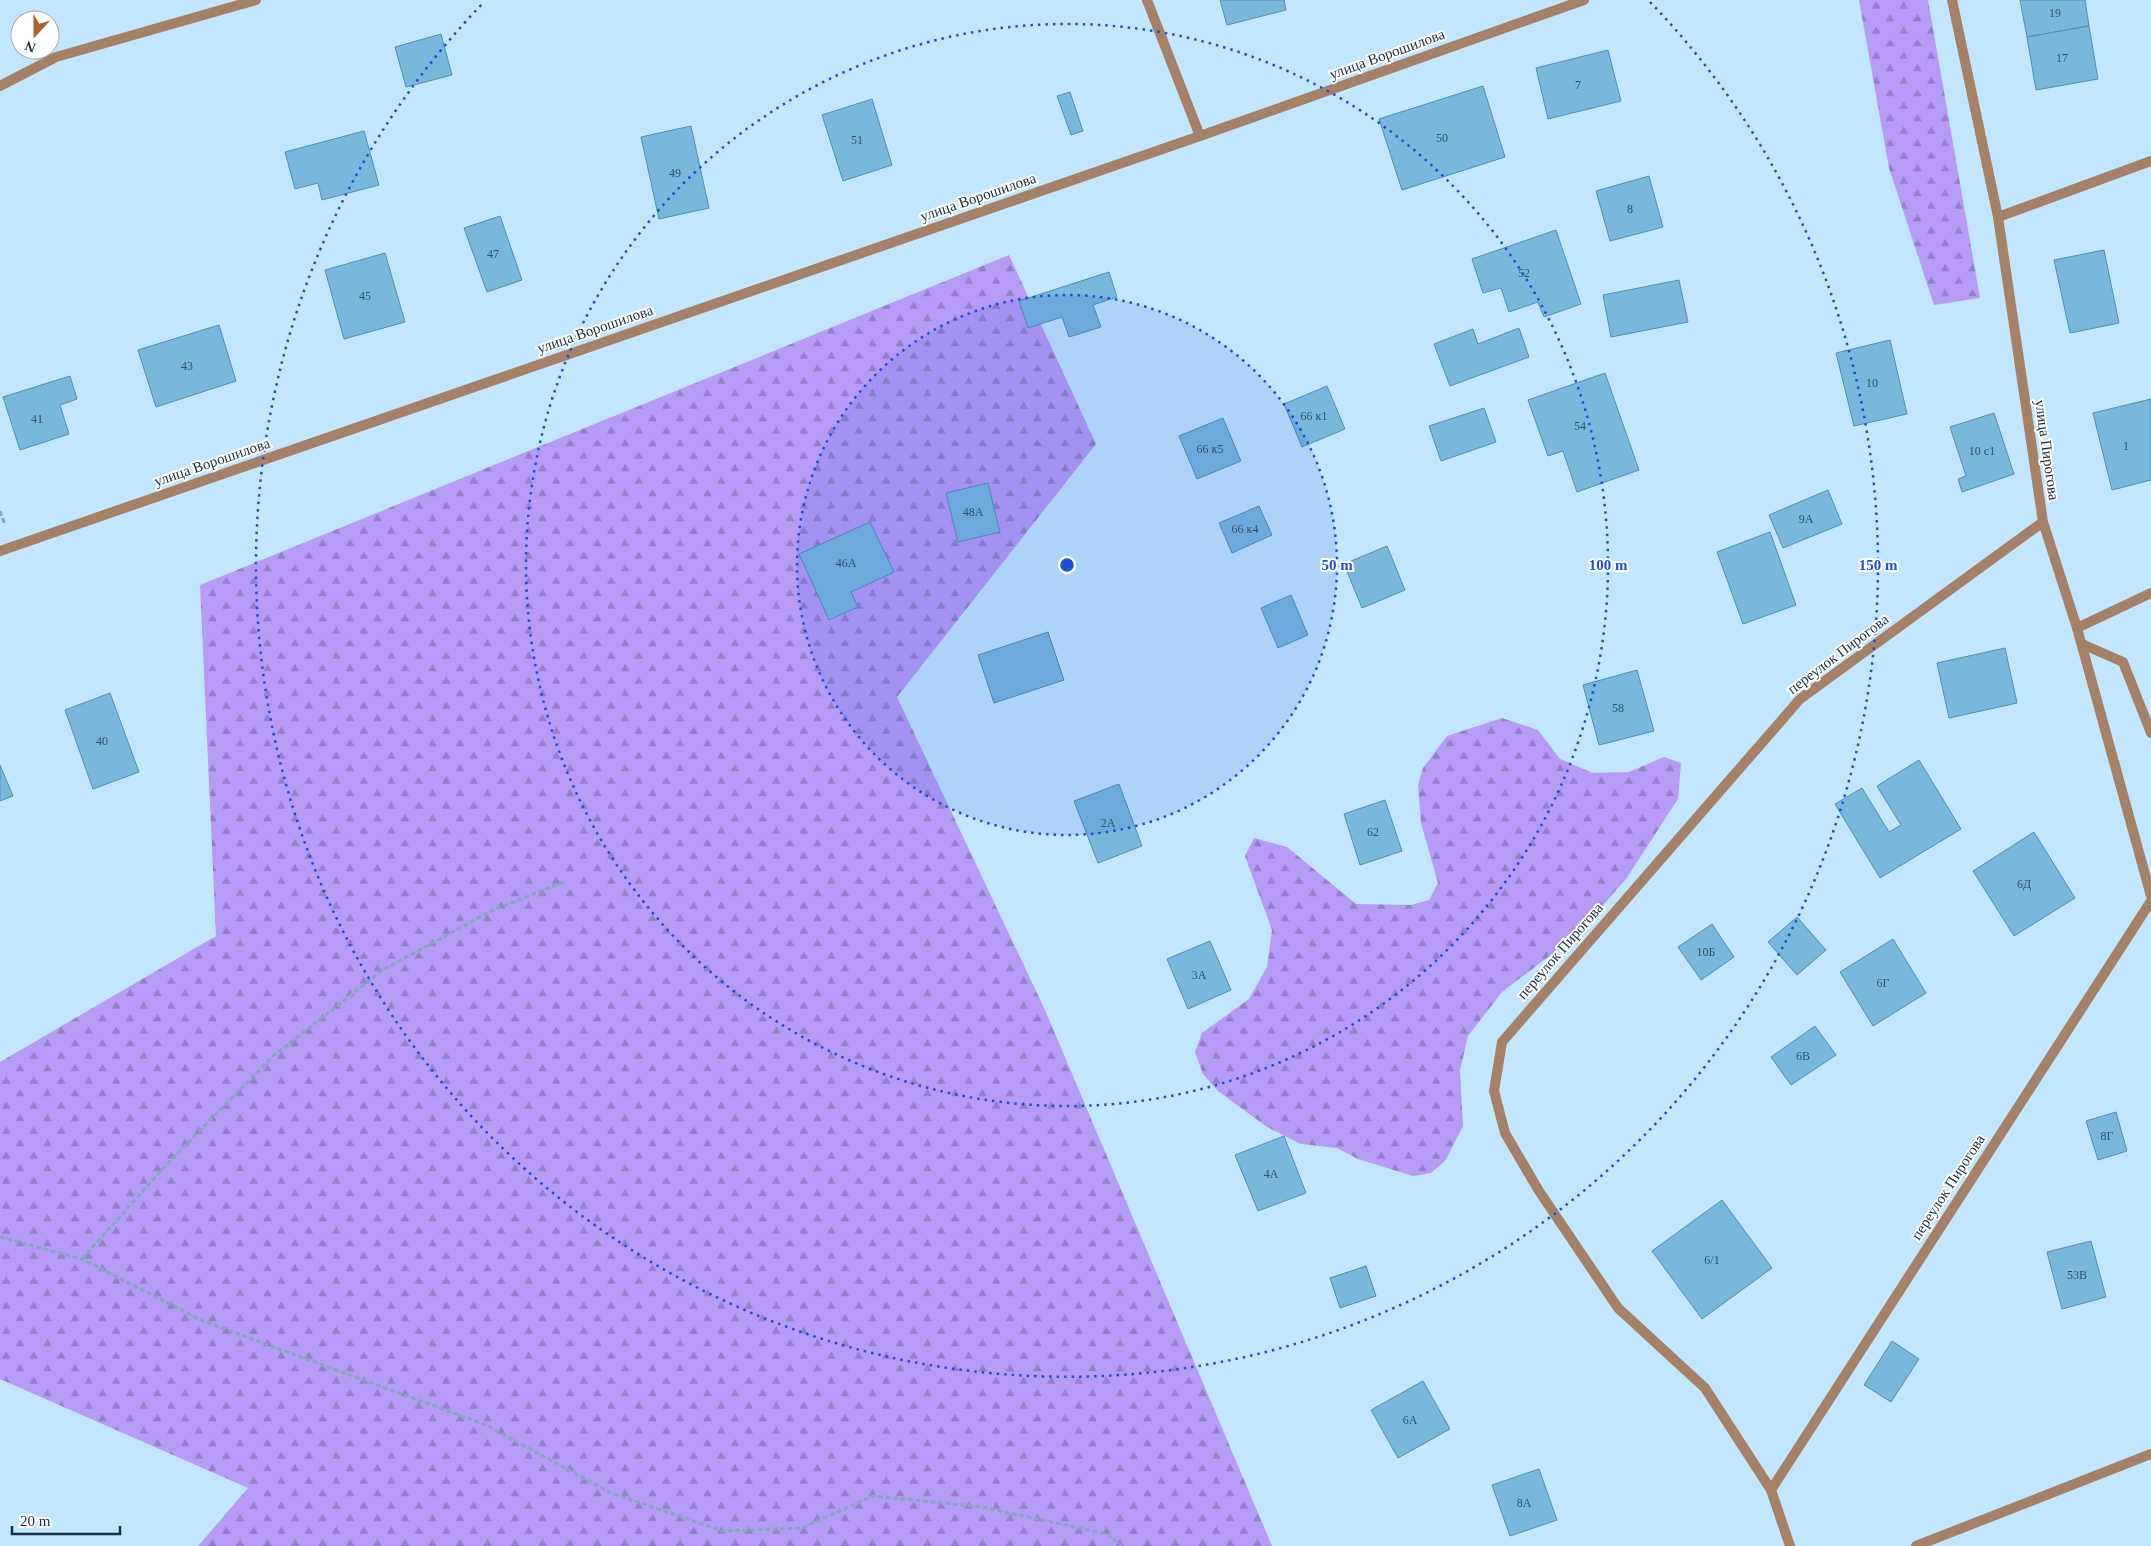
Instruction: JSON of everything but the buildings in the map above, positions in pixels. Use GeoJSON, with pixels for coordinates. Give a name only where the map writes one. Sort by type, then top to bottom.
{"type":"FeatureCollection","features":[{"type":"Feature","properties":{"kind":"street"},"geometry":{"type":"LineString","coordinates":[[0,86],[56,57],[256,0]]}},
{"type":"Feature","properties":{"kind":"street"},"geometry":{"type":"LineString","coordinates":[[1147,0],[1200,136]]}},
{"type":"Feature","properties":{"kind":"street","name":"улица Ворошилова"},"geometry":{"type":"LineString","coordinates":[[0,551],[1200,136],[1584,0]]}},
{"type":"Feature","properties":{"kind":"street","name":"улица Пирогова"},"geometry":{"type":"LineString","coordinates":[[1952,0],[1998,217],[2043,522],[2082,644],[2151,896]]}},
{"type":"Feature","properties":{"kind":"street"},"geometry":{"type":"LineString","coordinates":[[1998,217],[2151,161]]}},
{"type":"Feature","properties":{"kind":"street","name":"переулок Пирогова"},"geometry":{"type":"LineString","coordinates":[[1790,1546],[1771,1490],[1705,1388],[1618,1308],[1539,1191],[1505,1133],[1494,1091],[1502,1042],[1800,699],[2043,522]]}},
{"type":"Feature","properties":{"kind":"street"},"geometry":{"type":"LineString","coordinates":[[2077,628],[2151,593]]}},
{"type":"Feature","properties":{"kind":"street"},"geometry":{"type":"LineString","coordinates":[[2082,644],[2123,662],[2151,733]]}},
{"type":"Feature","properties":{"kind":"street","name":"переулок Пирогова"},"geometry":{"type":"LineString","coordinates":[[1771,1490],[2151,901]]}},
{"type":"Feature","properties":{"kind":"street"},"geometry":{"type":"LineString","coordinates":[[1916,1546],[2151,1454]]}},
{"type":"Feature","properties":{"kind":"path"},"geometry":{"type":"LineString","coordinates":[[82,1259],[169,1162],[272,1058],[381,971],[491,910],[566,881]]}},
{"type":"Feature","properties":{"kind":"path"},"geometry":{"type":"LineString","coordinates":[[0,1237],[82,1259],[204,1321],[486,1425],[611,1493],[723,1532],[802,1528],[873,1496],[982,1507],[1106,1534],[1122,1546]]}},
{"type":"Feature","properties":{"kind":"green space"},"geometry":{"type":"Polygon","coordinates":[[[1859,0],[1928,0],[1980,298],[1934,305],[1889,168],[1859,0]]]}},
{"type":"Feature","properties":{"kind":"green space"},"geometry":{"type":"Polygon","coordinates":[[[1009,255],[1096,444],[897,697],[1045,1010],[1272,1546],[198,1546],[248,1488],[0,1379],[0,1062],[216,936],[200,585],[1009,255]]]}},
{"type":"Feature","properties":{"kind":"green space"},"geometry":{"type":"Polygon","coordinates":[[[1502,718],[1538,730],[1560,759],[1593,773],[1629,772],[1664,757],[1681,763],[1678,799],[1626,879],[1577,935],[1502,992],[1468,1036],[1460,1070],[1463,1126],[1445,1161],[1431,1173],[1413,1176],[1358,1159],[1337,1148],[1301,1144],[1267,1127],[1218,1091],[1203,1074],[1195,1052],[1202,1033],[1249,999],[1267,967],[1272,930],[1245,856],[1254,838],[1287,847],[1356,904],[1411,905],[1429,900],[1438,883],[1421,823],[1418,785],[1423,768],[1447,736],[1502,718]]]}}]}
